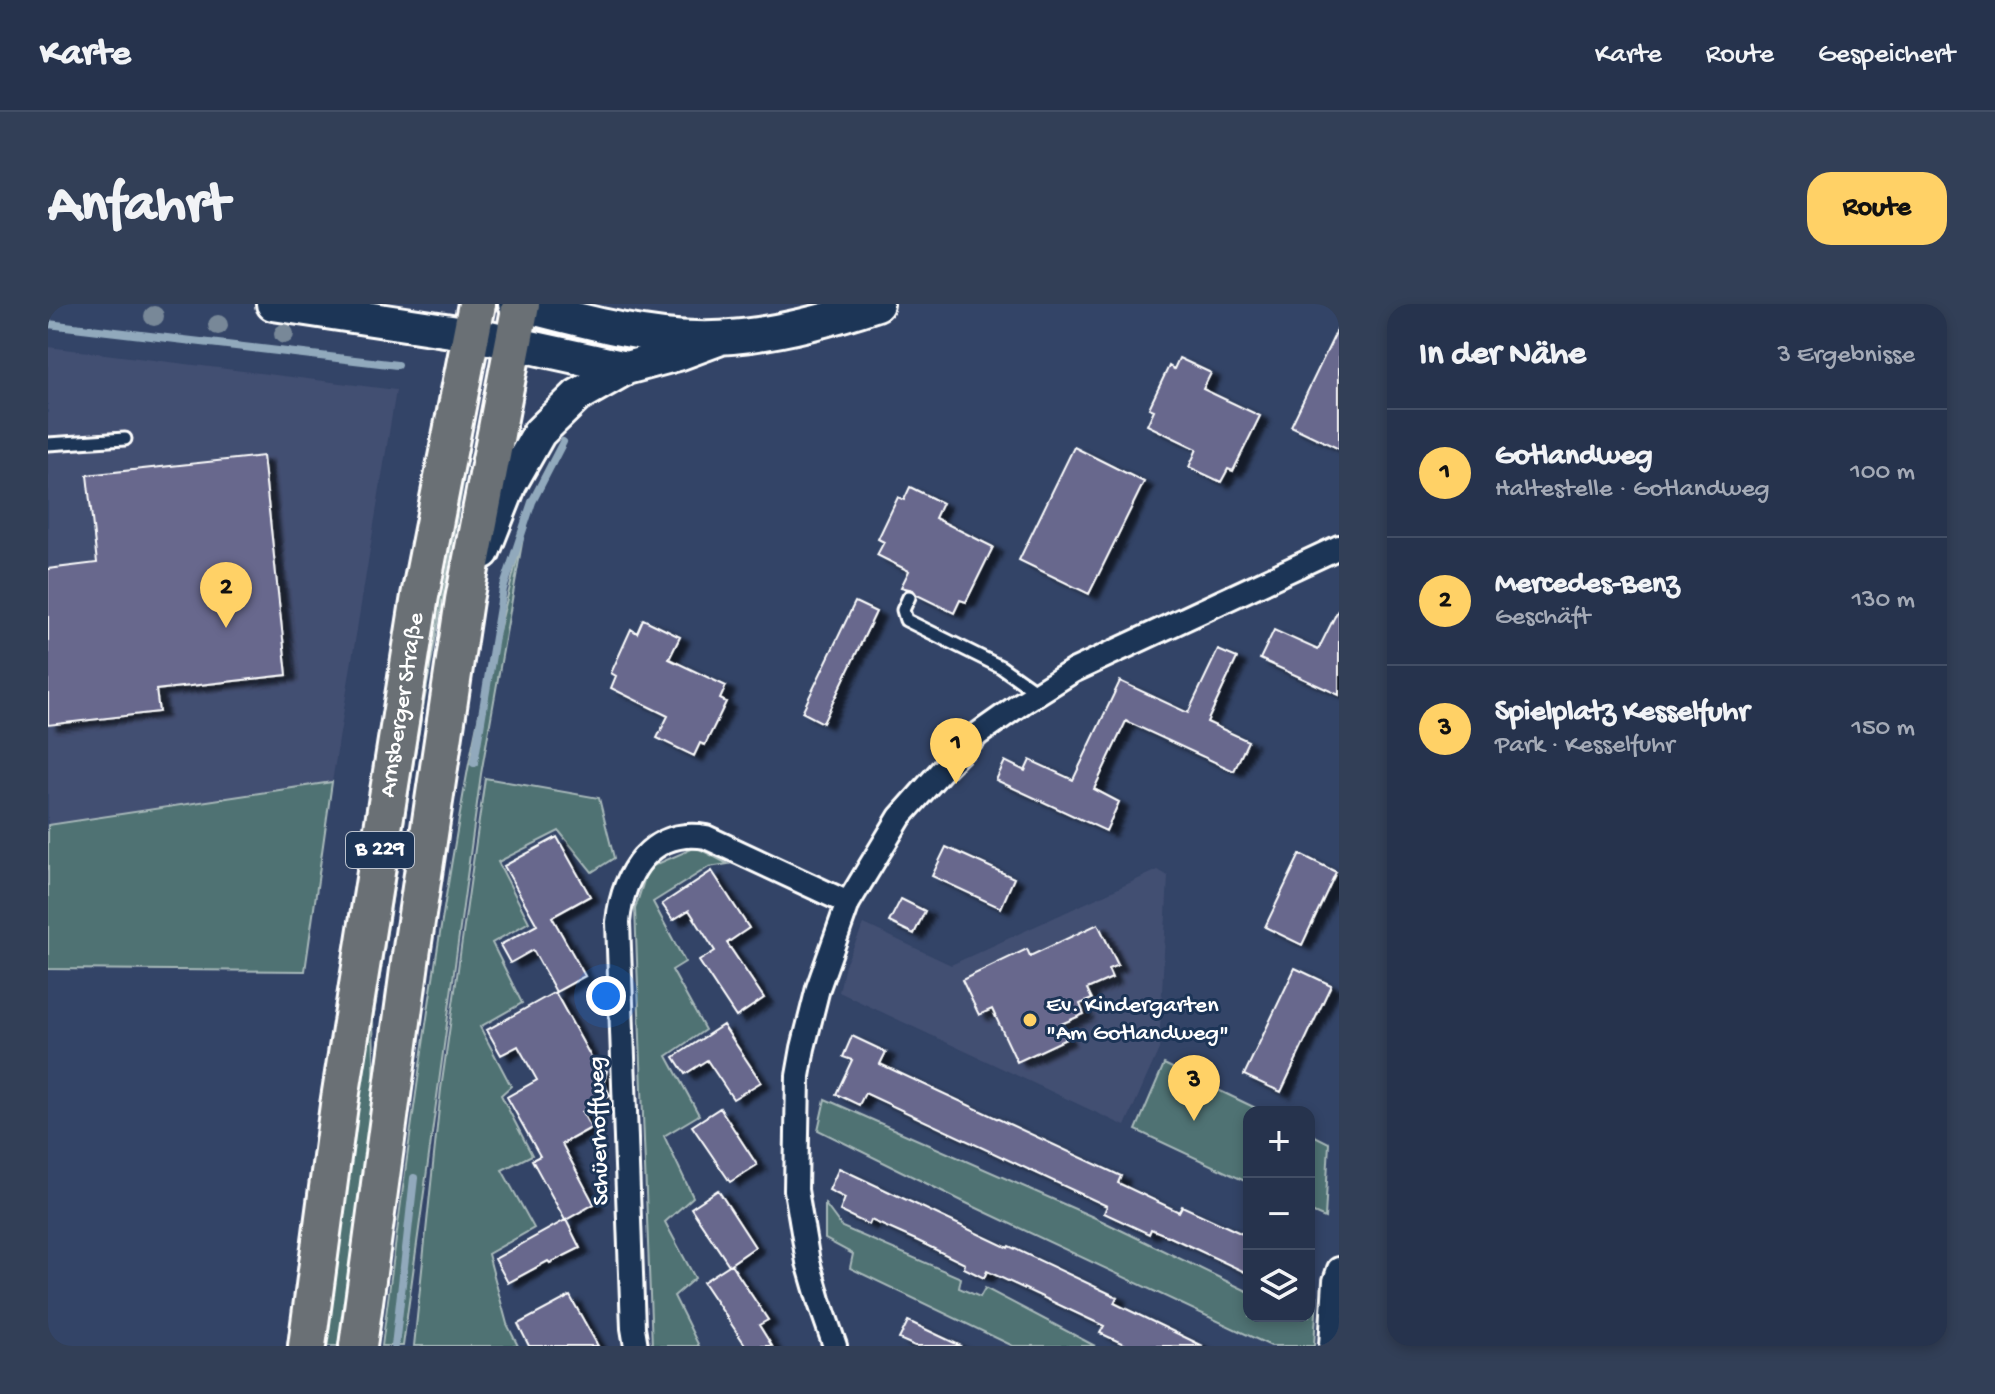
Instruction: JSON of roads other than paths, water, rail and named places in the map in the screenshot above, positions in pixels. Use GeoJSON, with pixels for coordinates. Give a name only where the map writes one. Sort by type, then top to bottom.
{"type":"FeatureCollection","features":[{"type":"Feature","properties":{"kind":"main road"},"geometry":{"type":"LineString","coordinates":[[273,304],[474,319],[513,343],[626,368]]}},
{"type":"Feature","properties":{"kind":"main road"},"geometry":{"type":"LineString","coordinates":[[519,304],[642,332],[684,338],[721,338],[761,333],[877,304]]}},
{"type":"Feature","properties":{"kind":"main road","name":"Arnsberger Straße"},"geometry":{"type":"LineString","coordinates":[[358,1346],[411,955],[464,600],[519,304]]}},
{"type":"Feature","properties":{"kind":"main road","name":"Arnsberger Straße"},"geometry":{"type":"LineString","coordinates":[[307,1346],[337,1119],[420,596],[474,319]]}},
{"type":"Feature","properties":{"kind":"main road"},"geometry":{"type":"LineString","coordinates":[[464,600],[510,484],[539,433],[577,396],[626,368],[721,338]]}},
{"type":"Feature","properties":{"kind":"street"},"geometry":{"type":"LineString","coordinates":[[835,1346],[819,1300],[801,1229],[796,1190],[798,1076],[818,988],[848,903],[900,817],[978,734],[1073,671],[1339,547]]}},
{"type":"Feature","properties":{"kind":"street","name":"Schüerhoffweg"},"geometry":{"type":"LineString","coordinates":[[636,1346],[618,922],[627,881],[644,856],[656,847],[693,835],[706,837],[848,903]]}},
{"type":"Feature","properties":{"kind":"street"},"geometry":{"type":"LineString","coordinates":[[1331,1346],[1335,1281],[1339,1269]]}},
{"type":"Feature","properties":{"kind":"lane"},"geometry":{"type":"LineString","coordinates":[[48,444],[125,439]]}},
{"type":"Feature","properties":{"kind":"lane"},"geometry":{"type":"LineString","coordinates":[[909,597],[903,610],[906,620],[1001,667],[1038,693]]}},
{"type":"Feature","properties":{"kind":"waterway"},"geometry":{"type":"LineString","coordinates":[[48,324],[397,365]]}},
{"type":"Feature","properties":{"kind":"waterway"},"geometry":{"type":"LineString","coordinates":[[474,763],[503,589],[532,502],[563,442]]}},
{"type":"Feature","properties":{"kind":"waterway"},"geometry":{"type":"LineString","coordinates":[[395,1346],[414,1178]]}},
{"type":"Feature","properties":{"kind":"place","name":"Mercedes-Benz"},"geometry":{"type":"Point","coordinates":[226,628]}},
{"type":"Feature","properties":{"kind":"place","name":"Gotlandweg"},"geometry":{"type":"Point","coordinates":[956,784]}},
{"type":"Feature","properties":{"kind":"place","name":"Ev. Kindergarten \"Am Gotlandweg\""},"geometry":{"type":"Point","coordinates":[1030,1020]}},
{"type":"Feature","properties":{"kind":"place","name":"Spielplatz Kesselfuhr"},"geometry":{"type":"Point","coordinates":[1194,1121]}}]}
